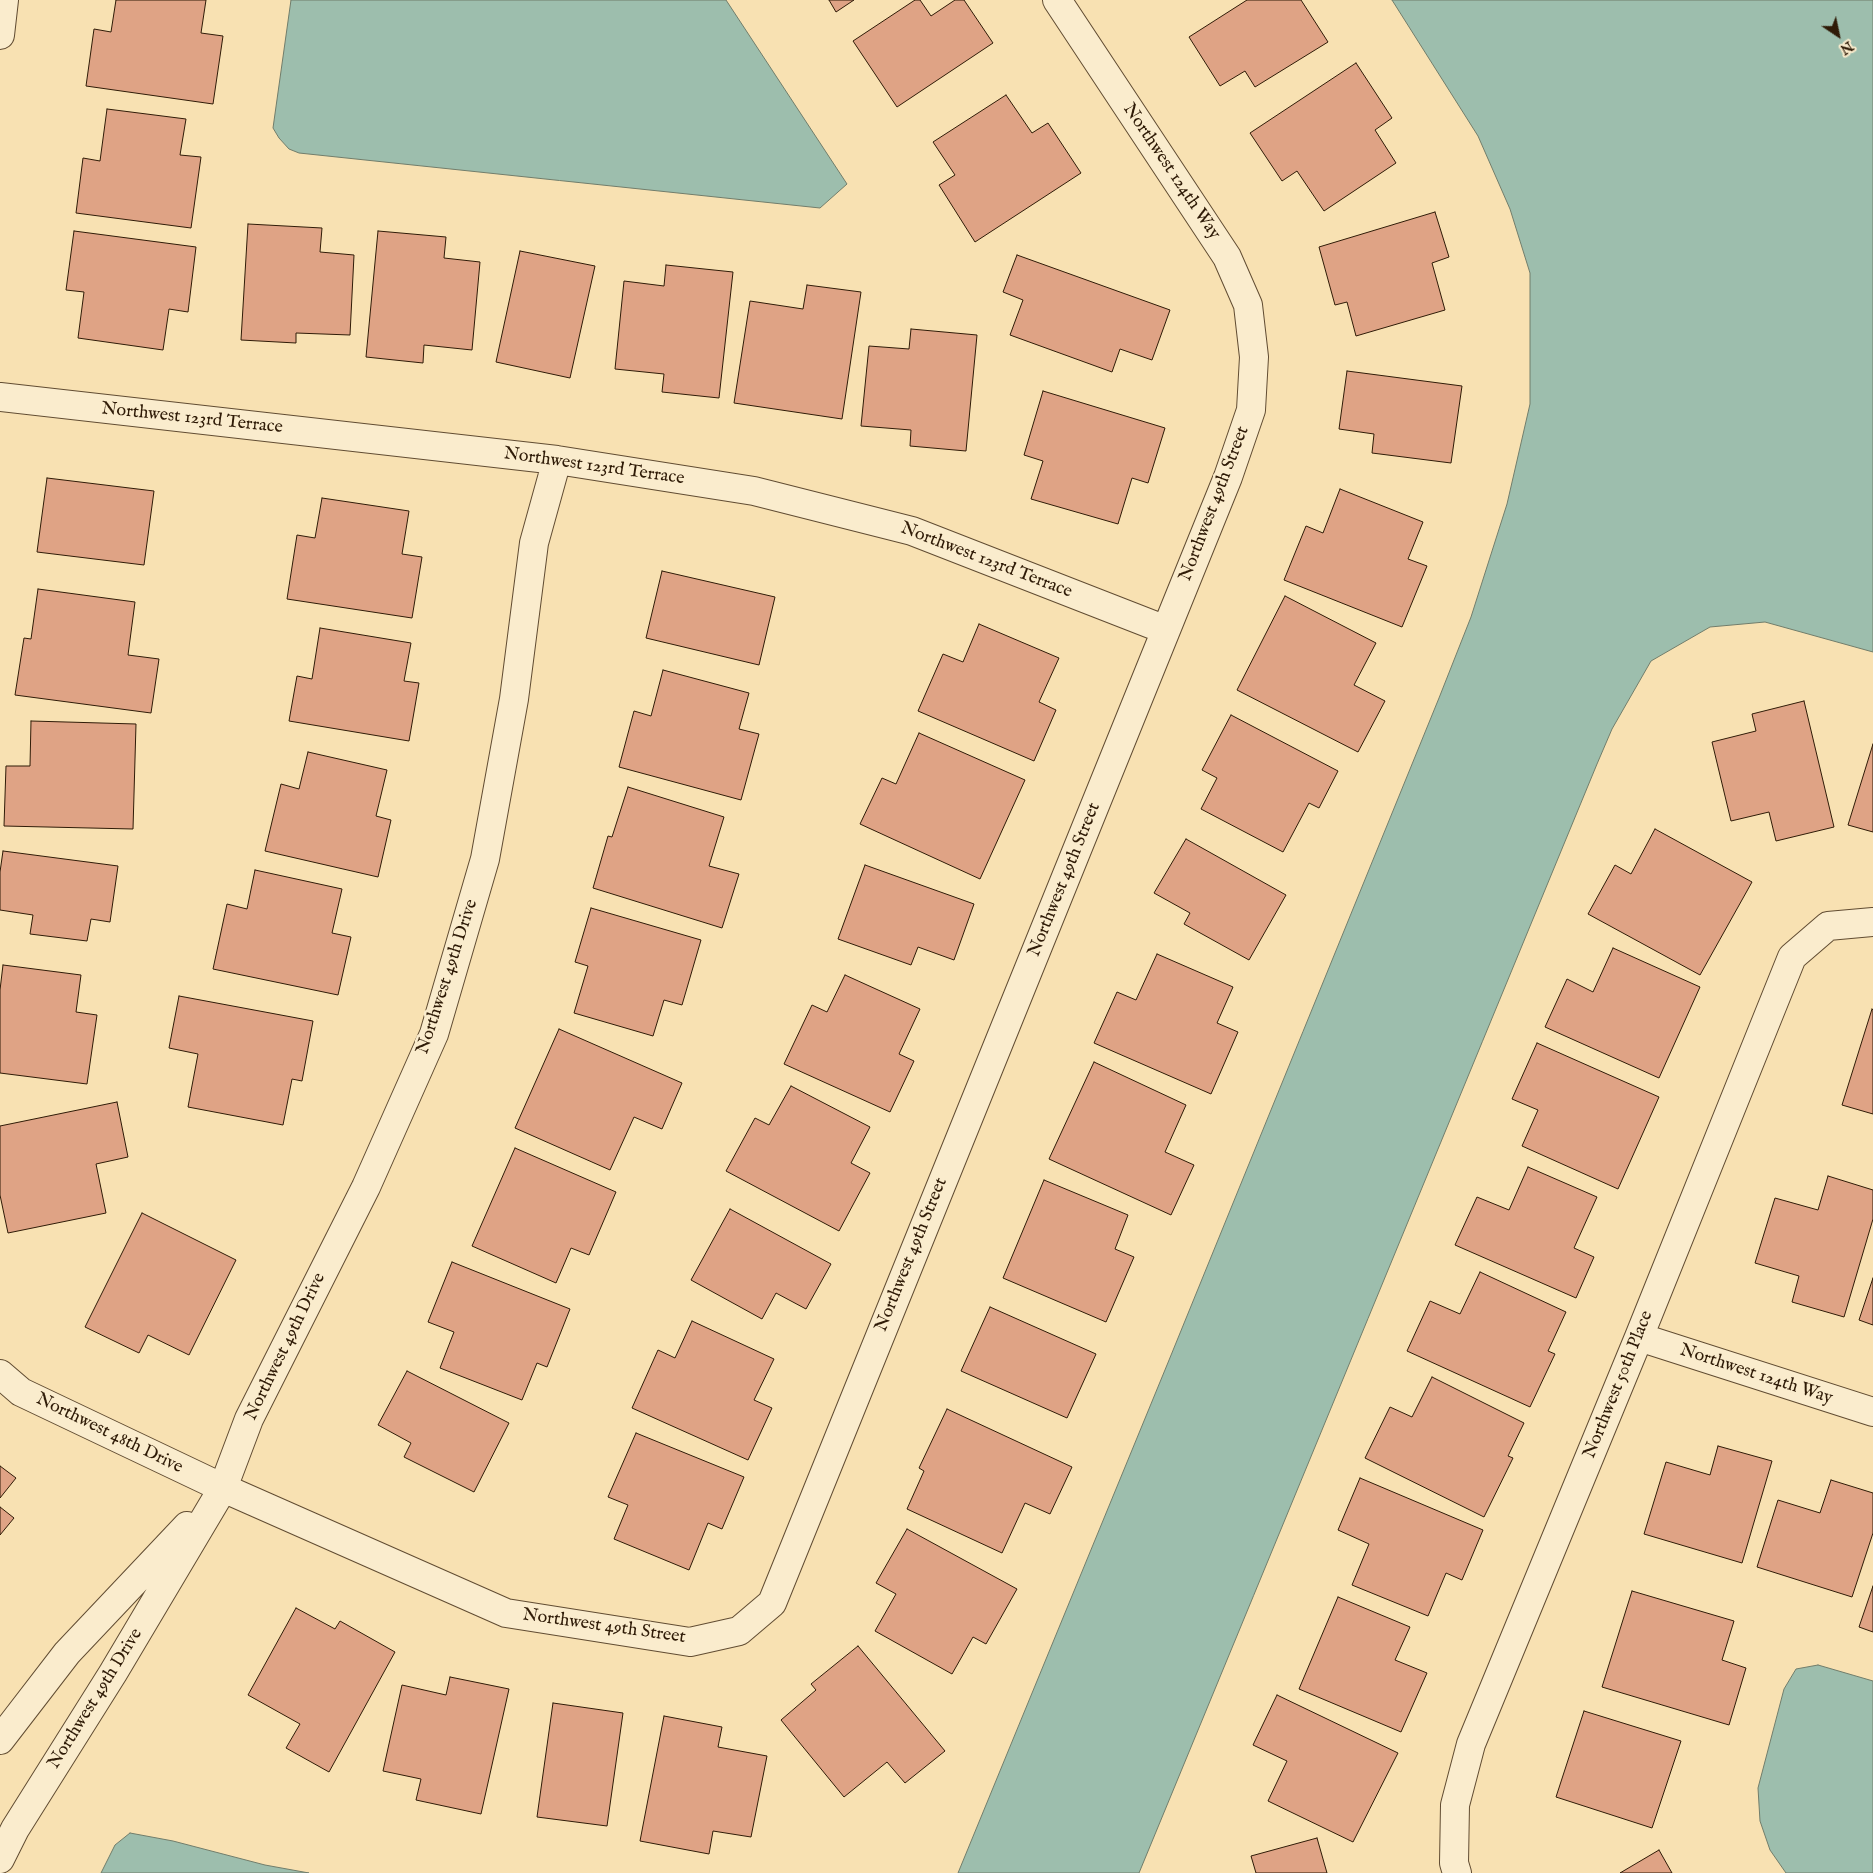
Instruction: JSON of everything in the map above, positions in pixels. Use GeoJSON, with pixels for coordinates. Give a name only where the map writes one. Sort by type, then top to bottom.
{"type":"FeatureCollection","features":[{"type":"Feature","properties":{"kind":"street"},"geometry":{"type":"LineString","coordinates":[[0,35],[4,0]]}},
{"type":"Feature","properties":{"kind":"street","name":"Northwest 124th Way"},"geometry":{"type":"LineString","coordinates":[[1056,0],[1227,256],[1248,305],[1254,357]]}},
{"type":"Feature","properties":{"kind":"street","name":"Northwest 49th Street"},"geometry":{"type":"LineString","coordinates":[[223,1488],[506,1613],[690,1642],[739,1631],[772,1603],[1228,477],[1251,410],[1254,357]]}},
{"type":"Feature","properties":{"kind":"street","name":"Northwest 123rd Terrace"},"geometry":{"type":"LineString","coordinates":[[0,397],[557,460],[754,491],[912,531],[1166,630]]}},
{"type":"Feature","properties":{"kind":"street","name":"Northwest 49th Drive"},"geometry":{"type":"LineString","coordinates":[[0,1859],[15,1830],[114,1673],[223,1488],[249,1419],[366,1187],[434,1034],[485,859],[514,699],[534,543],[557,460]]}},
{"type":"Feature","properties":{"kind":"street","name":"Northwest 50th Place"},"geometry":{"type":"LineString","coordinates":[[1456,1868],[1455,1805],[1471,1744],[1639,1337],[1792,957],[1828,926],[1873,922]]}},
{"type":"Feature","properties":{"kind":"street","name":"Northwest 124th Way"},"geometry":{"type":"LineString","coordinates":[[1639,1337],[1873,1412]]}},
{"type":"Feature","properties":{"kind":"street","name":"Northwest 48th Drive"},"geometry":{"type":"LineString","coordinates":[[0,1374],[21,1392],[223,1488]]}},
{"type":"Feature","properties":{"kind":"street","name":"Northwest 49th Drive"},"geometry":{"type":"LineString","coordinates":[[0,1740],[67,1653],[223,1488]]}},
{"type":"Feature","properties":{"kind":"shaded area"},"geometry":{"type":"Polygon","coordinates":[[[291,0],[726,0],[847,184],[820,208],[299,153],[289,149],[273,128],[291,0]]]}},
{"type":"Feature","properties":{"kind":"shaded area"},"geometry":{"type":"Polygon","coordinates":[[[1392,0],[1873,0],[1873,652],[1765,622],[1710,627],[1651,661],[1612,729],[1597,764],[1139,1873],[958,1873],[1439,698],[1471,617],[1507,504],[1530,404],[1530,273],[1510,209],[1478,136],[1392,0]]]}},
{"type":"Feature","properties":{"kind":"shaded area"},"geometry":{"type":"Polygon","coordinates":[[[1818,1665],[1873,1681],[1873,1873],[1786,1873],[1770,1850],[1760,1821],[1758,1788],[1784,1689],[1796,1669],[1818,1665]]]}},
{"type":"Feature","properties":{"kind":"shaded area"},"geometry":{"type":"Polygon","coordinates":[[[130,1833],[173,1841],[265,1865],[309,1873],[101,1873],[115,1845],[130,1833]]]}},
{"type":"Feature","properties":{"kind":"building"},"geometry":{"type":"Polygon","coordinates":[[[116,0],[206,0],[201,33],[223,36],[213,104],[86,86],[94,29],[111,32],[116,0]]]}},
{"type":"Feature","properties":{"kind":"building"},"geometry":{"type":"Polygon","coordinates":[[[829,0],[854,0],[836,12],[829,0]]]}},
{"type":"Feature","properties":{"kind":"building"},"geometry":{"type":"Polygon","coordinates":[[[915,0],[920,0],[931,16],[955,0],[964,0],[993,43],[897,107],[853,41],[915,0]]]}},
{"type":"Feature","properties":{"kind":"building"},"geometry":{"type":"Polygon","coordinates":[[[1247,0],[1301,0],[1328,42],[1255,87],[1245,71],[1220,86],[1189,37],[1247,0]]]}},
{"type":"Feature","properties":{"kind":"building"},"geometry":{"type":"Polygon","coordinates":[[[1356,63],[1392,118],[1375,130],[1396,163],[1324,211],[1297,171],[1282,181],[1250,133],[1356,63]]]}},
{"type":"Feature","properties":{"kind":"building"},"geometry":{"type":"Polygon","coordinates":[[[1006,95],[1032,133],[1048,123],[1081,173],[975,242],[939,185],[955,175],[933,142],[1006,95]]]}},
{"type":"Feature","properties":{"kind":"building"},"geometry":{"type":"Polygon","coordinates":[[[107,109],[186,119],[180,155],[201,157],[191,228],[76,213],[83,158],[100,161],[107,109]]]}},
{"type":"Feature","properties":{"kind":"building"},"geometry":{"type":"Polygon","coordinates":[[[1435,212],[1449,257],[1432,263],[1445,310],[1356,336],[1347,302],[1335,305],[1319,247],[1435,212]]]}},
{"type":"Feature","properties":{"kind":"building"},"geometry":{"type":"Polygon","coordinates":[[[248,224],[322,228],[320,252],[354,255],[350,335],[296,333],[296,343],[241,340],[248,224]]]}},
{"type":"Feature","properties":{"kind":"building"},"geometry":{"type":"Polygon","coordinates":[[[74,231],[196,247],[188,312],[169,309],[163,350],[78,338],[84,292],[66,290],[74,231]]]}},
{"type":"Feature","properties":{"kind":"building"},"geometry":{"type":"Polygon","coordinates":[[[378,231],[446,237],[444,258],[480,262],[472,350],[424,345],[423,363],[366,357],[378,231]]]}},
{"type":"Feature","properties":{"kind":"building"},"geometry":{"type":"Polygon","coordinates":[[[520,251],[595,266],[570,378],[496,362],[520,251]]]}},
{"type":"Feature","properties":{"kind":"building"},"geometry":{"type":"Polygon","coordinates":[[[1017,255],[1170,310],[1152,360],[1120,349],[1112,372],[1010,335],[1023,300],[1003,292],[1017,255]]]}},
{"type":"Feature","properties":{"kind":"building"},"geometry":{"type":"Polygon","coordinates":[[[666,265],[733,272],[719,398],[662,392],[664,374],[615,369],[624,281],[664,286],[666,265]]]}},
{"type":"Feature","properties":{"kind":"building"},"geometry":{"type":"Polygon","coordinates":[[[807,285],[861,292],[842,419],[734,403],[750,301],[803,309],[807,285]]]}},
{"type":"Feature","properties":{"kind":"building"},"geometry":{"type":"Polygon","coordinates":[[[911,329],[977,335],[966,451],[910,446],[911,430],[861,426],[869,346],[909,349],[911,329]]]}},
{"type":"Feature","properties":{"kind":"building"},"geometry":{"type":"Polygon","coordinates":[[[1347,371],[1462,386],[1451,463],[1372,453],[1374,434],[1339,429],[1347,371]]]}},
{"type":"Feature","properties":{"kind":"building"},"geometry":{"type":"Polygon","coordinates":[[[1043,391],[1165,428],[1148,483],[1132,478],[1118,524],[1031,499],[1043,461],[1024,455],[1043,391]]]}},
{"type":"Feature","properties":{"kind":"building"},"geometry":{"type":"Polygon","coordinates":[[[47,478],[154,491],[144,565],[37,552],[47,478]]]}},
{"type":"Feature","properties":{"kind":"building"},"geometry":{"type":"Polygon","coordinates":[[[1340,489],[1423,522],[1408,559],[1427,566],[1402,627],[1284,580],[1306,526],[1323,533],[1340,489]]]}},
{"type":"Feature","properties":{"kind":"building"},"geometry":{"type":"Polygon","coordinates":[[[322,498],[409,511],[402,554],[422,557],[412,618],[287,599],[297,535],[315,538],[322,498]]]}},
{"type":"Feature","properties":{"kind":"building"},"geometry":{"type":"Polygon","coordinates":[[[662,571],[775,597],[759,665],[646,638],[662,571]]]}},
{"type":"Feature","properties":{"kind":"building"},"geometry":{"type":"Polygon","coordinates":[[[38,589],[135,602],[128,655],[159,659],[151,713],[15,695],[24,638],[31,639],[38,589]]]}},
{"type":"Feature","properties":{"kind":"building"},"geometry":{"type":"Polygon","coordinates":[[[1285,596],[1376,643],[1354,685],[1385,701],[1358,752],[1237,690],[1285,596]]]}},
{"type":"Feature","properties":{"kind":"building"},"geometry":{"type":"Polygon","coordinates":[[[979,624],[1059,658],[1039,702],[1056,710],[1034,761],[918,711],[943,654],[963,662],[979,624]]]}},
{"type":"Feature","properties":{"kind":"building"},"geometry":{"type":"Polygon","coordinates":[[[320,628],[411,643],[404,681],[419,683],[409,741],[289,721],[297,676],[312,679],[320,628]]]}},
{"type":"Feature","properties":{"kind":"building"},"geometry":{"type":"Polygon","coordinates":[[[663,670],[749,693],[739,729],[759,734],[741,800],[619,767],[634,711],[651,716],[663,670]]]}},
{"type":"Feature","properties":{"kind":"building"},"geometry":{"type":"Polygon","coordinates":[[[1804,701],[1834,827],[1776,841],[1769,812],[1731,821],[1712,742],[1756,731],[1752,714],[1804,701]]]}},
{"type":"Feature","properties":{"kind":"building"},"geometry":{"type":"Polygon","coordinates":[[[1231,715],[1338,771],[1319,808],[1309,803],[1283,852],[1201,809],[1217,778],[1202,770],[1231,715]]]}},
{"type":"Feature","properties":{"kind":"building"},"geometry":{"type":"Polygon","coordinates":[[[31,721],[136,724],[133,829],[4,826],[6,766],[30,766],[31,721]]]}},
{"type":"Feature","properties":{"kind":"building"},"geometry":{"type":"Polygon","coordinates":[[[919,733],[1025,780],[980,879],[860,824],[882,778],[896,784],[919,733]]]}},
{"type":"Feature","properties":{"kind":"building"},"geometry":{"type":"Polygon","coordinates":[[[1873,744],[1873,832],[1848,825],[1873,744]]]}},
{"type":"Feature","properties":{"kind":"building"},"geometry":{"type":"Polygon","coordinates":[[[308,752],[387,770],[376,816],[391,820],[378,877],[265,851],[281,784],[299,789],[308,752]]]}},
{"type":"Feature","properties":{"kind":"building"},"geometry":{"type":"Polygon","coordinates":[[[628,787],[724,817],[709,866],[739,874],[722,928],[593,888],[608,836],[612,837],[628,787]]]}},
{"type":"Feature","properties":{"kind":"building"},"geometry":{"type":"Polygon","coordinates":[[[1655,829],[1752,882],[1700,975],[1588,914],[1615,865],[1631,874],[1655,829]]]}},
{"type":"Feature","properties":{"kind":"building"},"geometry":{"type":"Polygon","coordinates":[[[1186,839],[1286,895],[1249,960],[1184,924],[1190,913],[1154,893],[1186,839]]]}},
{"type":"Feature","properties":{"kind":"building"},"geometry":{"type":"Polygon","coordinates":[[[3,851],[118,866],[110,922],[91,919],[87,941],[30,934],[33,915],[0,910],[0,872],[3,851]]]}},
{"type":"Feature","properties":{"kind":"building"},"geometry":{"type":"Polygon","coordinates":[[[865,865],[974,904],[954,960],[918,947],[911,965],[838,939],[865,865]]]}},
{"type":"Feature","properties":{"kind":"building"},"geometry":{"type":"Polygon","coordinates":[[[255,870],[342,889],[332,933],[351,937],[338,995],[213,969],[227,904],[247,909],[255,870]]]}},
{"type":"Feature","properties":{"kind":"building"},"geometry":{"type":"Polygon","coordinates":[[[591,908],[701,940],[682,1005],[664,1000],[653,1036],[574,1013],[588,966],[575,962],[591,908]]]}},
{"type":"Feature","properties":{"kind":"building"},"geometry":{"type":"Polygon","coordinates":[[[1613,948],[1700,987],[1659,1078],[1545,1027],[1567,979],[1593,992],[1613,948]]]}},
{"type":"Feature","properties":{"kind":"building"},"geometry":{"type":"Polygon","coordinates":[[[1157,954],[1233,987],[1217,1023],[1238,1032],[1211,1094],[1094,1043],[1117,992],[1136,1000],[1157,954]]]}},
{"type":"Feature","properties":{"kind":"building"},"geometry":{"type":"Polygon","coordinates":[[[3,965],[81,975],[76,1012],[97,1015],[87,1084],[0,1073],[0,990],[3,965]]]}},
{"type":"Feature","properties":{"kind":"building"},"geometry":{"type":"Polygon","coordinates":[[[845,975],[920,1009],[899,1054],[914,1061],[890,1112],[784,1064],[812,1005],[827,1012],[845,975]]]}},
{"type":"Feature","properties":{"kind":"building"},"geometry":{"type":"Polygon","coordinates":[[[179,996],[313,1021],[302,1081],[292,1079],[283,1125],[188,1107],[198,1054],[169,1048],[179,996]]]}},
{"type":"Feature","properties":{"kind":"building"},"geometry":{"type":"Polygon","coordinates":[[[1873,1010],[1873,1114],[1842,1105],[1873,1010]]]}},
{"type":"Feature","properties":{"kind":"building"},"geometry":{"type":"Polygon","coordinates":[[[559,1029],[682,1083],[662,1129],[634,1117],[610,1170],[515,1128],[559,1029]]]}},
{"type":"Feature","properties":{"kind":"building"},"geometry":{"type":"Polygon","coordinates":[[[1537,1043],[1659,1097],[1618,1189],[1522,1146],[1538,1110],[1512,1099],[1537,1043]]]}},
{"type":"Feature","properties":{"kind":"building"},"geometry":{"type":"Polygon","coordinates":[[[1094,1062],[1186,1105],[1165,1152],[1194,1165],[1171,1215],[1049,1159],[1094,1062]]]}},
{"type":"Feature","properties":{"kind":"building"},"geometry":{"type":"Polygon","coordinates":[[[791,1086],[870,1127],[851,1163],[870,1173],[839,1231],[726,1171],[755,1118],[769,1125],[791,1086]]]}},
{"type":"Feature","properties":{"kind":"building"},"geometry":{"type":"Polygon","coordinates":[[[117,1102],[128,1157],[96,1164],[106,1213],[8,1233],[0,1195],[0,1126],[117,1102]]]}},
{"type":"Feature","properties":{"kind":"building"},"geometry":{"type":"Polygon","coordinates":[[[515,1148],[616,1192],[589,1255],[571,1248],[556,1283],[472,1246],[515,1148]]]}},
{"type":"Feature","properties":{"kind":"building"},"geometry":{"type":"Polygon","coordinates":[[[1528,1167],[1597,1197],[1574,1248],[1594,1257],[1576,1298],[1455,1245],[1477,1197],[1509,1210],[1528,1167]]]}},
{"type":"Feature","properties":{"kind":"building"},"geometry":{"type":"Polygon","coordinates":[[[1828,1176],[1873,1190],[1873,1219],[1844,1317],[1792,1302],[1799,1276],[1755,1263],[1775,1198],[1818,1210],[1828,1176]]]}},
{"type":"Feature","properties":{"kind":"building"},"geometry":{"type":"Polygon","coordinates":[[[1044,1180],[1128,1215],[1115,1249],[1134,1257],[1106,1322],[1003,1278],[1044,1180]]]}},
{"type":"Feature","properties":{"kind":"building"},"geometry":{"type":"Polygon","coordinates":[[[730,1209],[831,1264],[806,1309],[776,1293],[762,1319],[691,1280],[730,1209]]]}},
{"type":"Feature","properties":{"kind":"building"},"geometry":{"type":"Polygon","coordinates":[[[142,1213],[236,1260],[189,1355],[148,1335],[139,1353],[85,1327],[142,1213]]]}},
{"type":"Feature","properties":{"kind":"building"},"geometry":{"type":"Polygon","coordinates":[[[452,1262],[570,1309],[547,1367],[537,1363],[522,1400],[440,1368],[454,1332],[428,1322],[452,1262]]]}},
{"type":"Feature","properties":{"kind":"building"},"geometry":{"type":"Polygon","coordinates":[[[1480,1272],[1566,1312],[1548,1351],[1555,1354],[1530,1407],[1407,1351],[1430,1301],[1460,1314],[1480,1272]]]}},
{"type":"Feature","properties":{"kind":"building"},"geometry":{"type":"Polygon","coordinates":[[[1873,1278],[1873,1325],[1859,1320],[1873,1278]]]}},
{"type":"Feature","properties":{"kind":"building"},"geometry":{"type":"Polygon","coordinates":[[[990,1307],[1096,1354],[1067,1418],[961,1371],[990,1307]]]}},
{"type":"Feature","properties":{"kind":"building"},"geometry":{"type":"Polygon","coordinates":[[[692,1321],[774,1359],[754,1400],[772,1408],[748,1460],[632,1408],[658,1350],[675,1358],[692,1321]]]}},
{"type":"Feature","properties":{"kind":"building"},"geometry":{"type":"Polygon","coordinates":[[[407,1371],[509,1423],[474,1492],[404,1457],[411,1443],[378,1425],[407,1371]]]}},
{"type":"Feature","properties":{"kind":"building"},"geometry":{"type":"Polygon","coordinates":[[[1432,1377],[1524,1423],[1508,1456],[1513,1458],[1484,1517],[1365,1458],[1390,1407],[1412,1417],[1432,1377]]]}},
{"type":"Feature","properties":{"kind":"building"},"geometry":{"type":"Polygon","coordinates":[[[947,1409],[1072,1467],[1050,1514],[1025,1503],[1002,1553],[907,1509],[924,1471],[919,1468],[947,1409]]]}},
{"type":"Feature","properties":{"kind":"building"},"geometry":{"type":"Polygon","coordinates":[[[636,1433],[744,1477],[722,1529],[708,1523],[689,1570],[614,1539],[628,1505],[608,1497],[636,1433]]]}},
{"type":"Feature","properties":{"kind":"building"},"geometry":{"type":"Polygon","coordinates":[[[1718,1446],[1772,1461],[1742,1563],[1644,1534],[1666,1462],[1710,1475],[1718,1446]]]}},
{"type":"Feature","properties":{"kind":"building"},"geometry":{"type":"Polygon","coordinates":[[[0,1466],[16,1478],[0,1498],[0,1466]]]}},
{"type":"Feature","properties":{"kind":"building"},"geometry":{"type":"Polygon","coordinates":[[[1360,1478],[1483,1530],[1462,1580],[1446,1573],[1428,1616],[1352,1585],[1369,1544],[1338,1530],[1360,1478]]]}},
{"type":"Feature","properties":{"kind":"building"},"geometry":{"type":"Polygon","coordinates":[[[1831,1480],[1873,1493],[1873,1533],[1852,1597],[1757,1567],[1778,1500],[1820,1513],[1831,1480]]]}},
{"type":"Feature","properties":{"kind":"building"},"geometry":{"type":"Polygon","coordinates":[[[0,1507],[14,1518],[0,1535],[0,1507]]]}},
{"type":"Feature","properties":{"kind":"building"},"geometry":{"type":"Polygon","coordinates":[[[907,1529],[1017,1589],[986,1644],[973,1637],[952,1674],[875,1631],[896,1594],[876,1583],[907,1529]]]}},
{"type":"Feature","properties":{"kind":"building"},"geometry":{"type":"Polygon","coordinates":[[[1873,1586],[1873,1632],[1859,1627],[1873,1586]]]}},
{"type":"Feature","properties":{"kind":"building"},"geometry":{"type":"Polygon","coordinates":[[[1632,1591],[1734,1621],[1722,1660],[1746,1668],[1729,1725],[1602,1687],[1632,1591]]]}},
{"type":"Feature","properties":{"kind":"building"},"geometry":{"type":"Polygon","coordinates":[[[1338,1597],[1410,1627],[1395,1660],[1427,1673],[1401,1732],[1299,1689],[1338,1597]]]}},
{"type":"Feature","properties":{"kind":"building"},"geometry":{"type":"Polygon","coordinates":[[[296,1608],[335,1629],[340,1621],[395,1652],[329,1772],[286,1748],[300,1724],[248,1695],[296,1608]]]}},
{"type":"Feature","properties":{"kind":"building"},"geometry":{"type":"Polygon","coordinates":[[[858,1646],[945,1751],[905,1783],[887,1762],[844,1797],[781,1720],[816,1690],[811,1684],[858,1646]]]}},
{"type":"Feature","properties":{"kind":"building"},"geometry":{"type":"Polygon","coordinates":[[[450,1677],[509,1689],[481,1814],[416,1800],[421,1779],[383,1771],[402,1685],[446,1695],[450,1677]]]}},
{"type":"Feature","properties":{"kind":"building"},"geometry":{"type":"Polygon","coordinates":[[[1277,1695],[1398,1753],[1353,1842],[1268,1801],[1287,1761],[1253,1745],[1277,1695]]]}},
{"type":"Feature","properties":{"kind":"building"},"geometry":{"type":"Polygon","coordinates":[[[553,1703],[623,1713],[607,1826],[537,1817],[553,1703]]]}},
{"type":"Feature","properties":{"kind":"building"},"geometry":{"type":"Polygon","coordinates":[[[1584,1711],[1681,1741],[1652,1828],[1556,1797],[1584,1711]]]}},
{"type":"Feature","properties":{"kind":"building"},"geometry":{"type":"Polygon","coordinates":[[[664,1716],[722,1727],[718,1747],[767,1756],[751,1837],[713,1831],[709,1854],[640,1841],[664,1716]]]}},
{"type":"Feature","properties":{"kind":"building"},"geometry":{"type":"Polygon","coordinates":[[[1317,1838],[1327,1873],[1256,1873],[1251,1856],[1317,1838]]]}},
{"type":"Feature","properties":{"kind":"building"},"geometry":{"type":"Polygon","coordinates":[[[1659,1850],[1672,1873],[1620,1873],[1659,1850]]]}}]}
